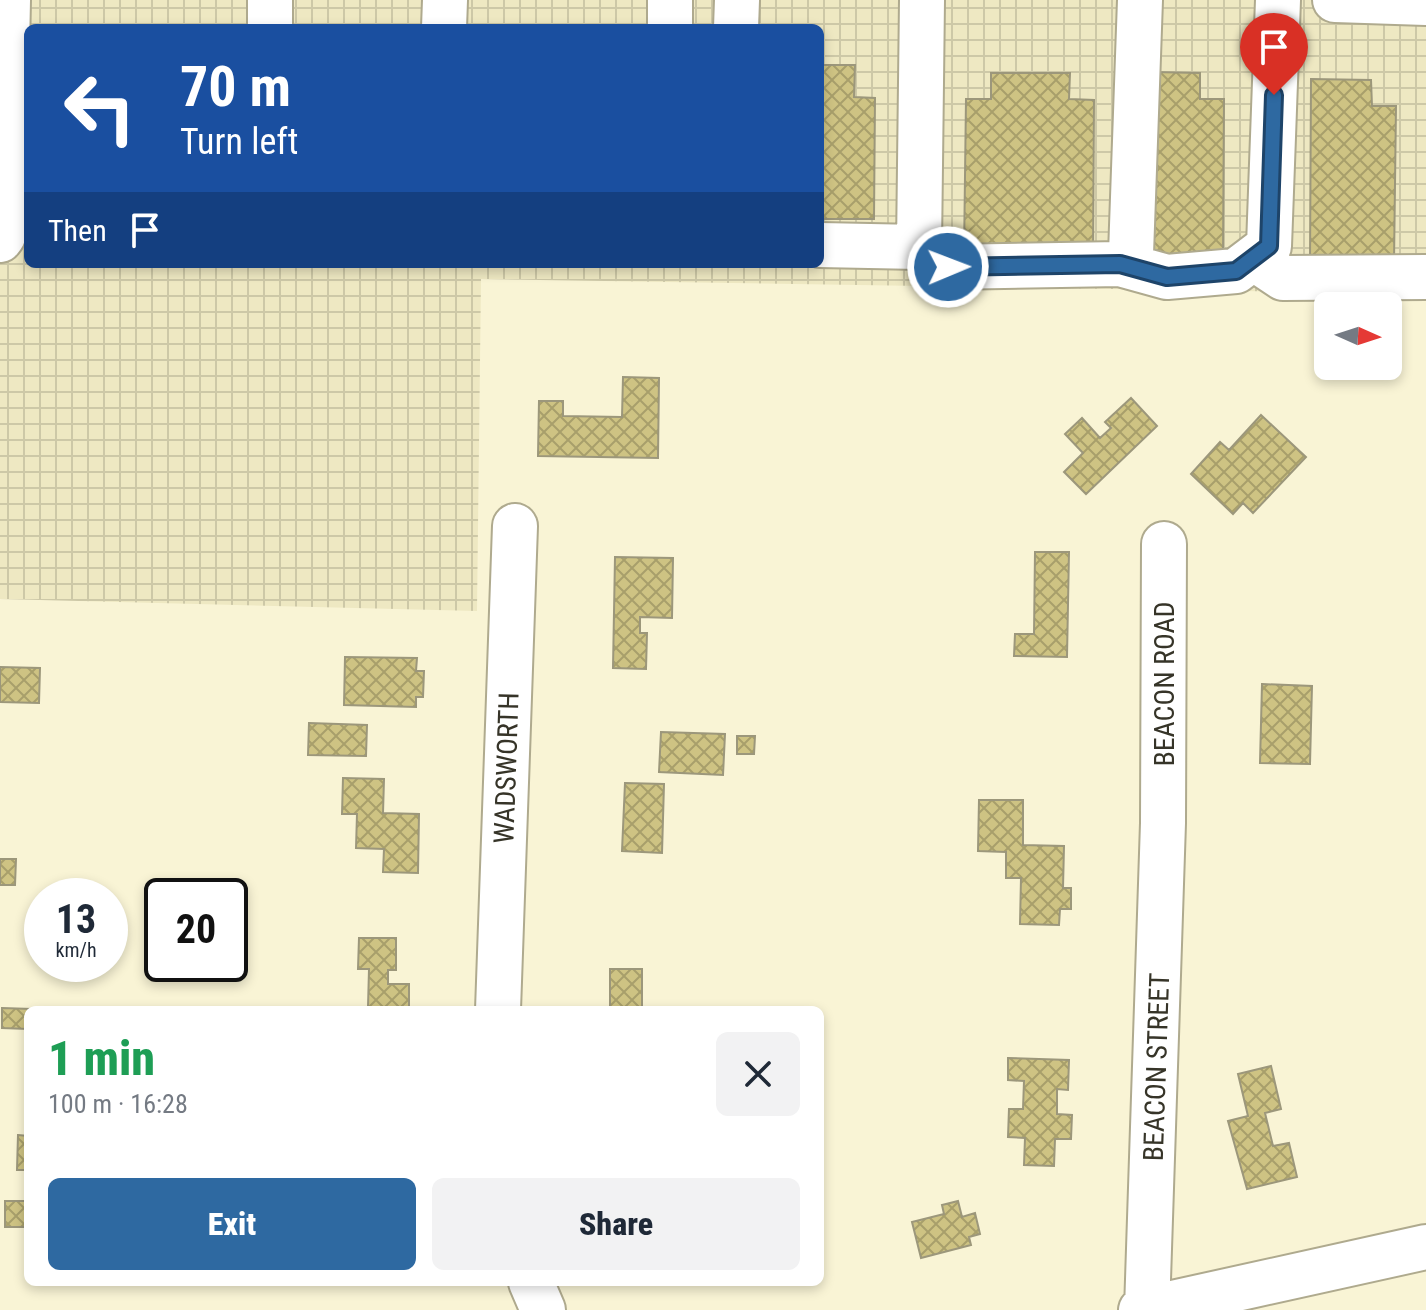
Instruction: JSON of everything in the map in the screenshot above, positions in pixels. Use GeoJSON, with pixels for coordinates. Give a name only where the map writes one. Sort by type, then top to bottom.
{"type":"FeatureCollection","features":[{"type":"Feature","properties":{"kind":"street"},"geometry":{"type":"LineString","coordinates":[[0,240],[3,236],[8,0]]}},
{"type":"Feature","properties":{"kind":"street"},"geometry":{"type":"LineString","coordinates":[[270,0],[270,24]]}},
{"type":"Feature","properties":{"kind":"street"},"geometry":{"type":"LineString","coordinates":[[444,24],[445,0]]}},
{"type":"Feature","properties":{"kind":"street"},"geometry":{"type":"LineString","coordinates":[[670,0],[670,24]]}},
{"type":"Feature","properties":{"kind":"street"},"geometry":{"type":"LineString","coordinates":[[736,24],[737,0]]}},
{"type":"Feature","properties":{"kind":"street"},"geometry":{"type":"LineString","coordinates":[[919,247],[922,0]]}},
{"type":"Feature","properties":{"kind":"street"},"geometry":{"type":"LineString","coordinates":[[1120,264],[1131,254],[1140,0]]}},
{"type":"Feature","properties":{"kind":"street"},"geometry":{"type":"LineString","coordinates":[[824,245],[919,247],[948,267],[1120,264],[1167,277],[1236,271],[1269,246],[1278,0]]}},
{"type":"Feature","properties":{"kind":"street"},"geometry":{"type":"LineString","coordinates":[[1335,0],[1426,3]]}},
{"type":"Feature","properties":{"kind":"street"},"geometry":{"type":"LineString","coordinates":[[1253,258],[1283,278],[1426,277]]}},
{"type":"Feature","properties":{"kind":"street","name":"WADSWORTH"},"geometry":{"type":"LineString","coordinates":[[498,1006],[515,526]]}},
{"type":"Feature","properties":{"kind":"street","name":"BEACON ROAD"},"geometry":{"type":"LineString","coordinates":[[1163,823],[1164,544]]}},
{"type":"Feature","properties":{"kind":"street","name":"BEACON STREET"},"geometry":{"type":"LineString","coordinates":[[1145,1310],[1163,823]]}},
{"type":"Feature","properties":{"kind":"street"},"geometry":{"type":"LineString","coordinates":[[1145,1310],[1426,1247]]}},
{"type":"Feature","properties":{"kind":"street"},"geometry":{"type":"LineString","coordinates":[[533,1286],[543,1310]]}},
{"type":"Feature","properties":{"kind":"shaded area"},"geometry":{"type":"Polygon","coordinates":[[[0,0],[1426,0],[1426,294],[481,279],[477,611],[0,599],[0,0]]]}},
{"type":"Feature","properties":{"kind":"building"},"geometry":{"type":"Polygon","coordinates":[[[824,65],[855,65],[854,97],[875,98],[874,219],[824,219],[824,65]]]}},
{"type":"Feature","properties":{"kind":"building"},"geometry":{"type":"Polygon","coordinates":[[[1153,72],[1200,73],[1200,99],[1224,99],[1223,261],[1151,260],[1153,72]]]}},
{"type":"Feature","properties":{"kind":"building"},"geometry":{"type":"Polygon","coordinates":[[[991,73],[1070,73],[1069,99],[1094,100],[1093,255],[964,254],[966,99],[991,99],[991,73]]]}},
{"type":"Feature","properties":{"kind":"building"},"geometry":{"type":"Polygon","coordinates":[[[1311,79],[1371,80],[1372,106],[1396,106],[1394,263],[1310,262],[1311,79]]]}},
{"type":"Feature","properties":{"kind":"building"},"geometry":{"type":"Polygon","coordinates":[[[623,377],[659,378],[658,458],[538,456],[539,401],[563,401],[563,416],[622,417],[623,377]]]}},
{"type":"Feature","properties":{"kind":"building"},"geometry":{"type":"Polygon","coordinates":[[[1131,398],[1157,426],[1086,494],[1064,472],[1083,453],[1065,434],[1082,418],[1100,438],[1111,428],[1105,422],[1131,398]]]}},
{"type":"Feature","properties":{"kind":"building"},"geometry":{"type":"Polygon","coordinates":[[[1261,415],[1306,457],[1253,513],[1243,503],[1233,514],[1191,474],[1220,442],[1229,450],[1261,415]]]}},
{"type":"Feature","properties":{"kind":"building"},"geometry":{"type":"Polygon","coordinates":[[[1035,552],[1069,552],[1067,657],[1014,656],[1015,634],[1034,634],[1035,552]]]}},
{"type":"Feature","properties":{"kind":"building"},"geometry":{"type":"Polygon","coordinates":[[[615,557],[673,558],[672,618],[640,617],[640,633],[647,633],[646,669],[613,668],[615,557]]]}},
{"type":"Feature","properties":{"kind":"building"},"geometry":{"type":"Polygon","coordinates":[[[345,657],[417,658],[416,671],[424,671],[423,697],[416,697],[416,707],[344,705],[345,657]]]}},
{"type":"Feature","properties":{"kind":"building"},"geometry":{"type":"Polygon","coordinates":[[[0,667],[40,668],[39,703],[0,702],[0,667]]]}},
{"type":"Feature","properties":{"kind":"building"},"geometry":{"type":"Polygon","coordinates":[[[1262,684],[1312,686],[1310,764],[1260,763],[1262,684]]]}},
{"type":"Feature","properties":{"kind":"building"},"geometry":{"type":"Polygon","coordinates":[[[309,723],[367,725],[366,756],[308,755],[309,723]]]}},
{"type":"Feature","properties":{"kind":"building"},"geometry":{"type":"Polygon","coordinates":[[[661,732],[725,734],[723,775],[659,772],[661,732]]]}},
{"type":"Feature","properties":{"kind":"building"},"geometry":{"type":"Polygon","coordinates":[[[737,736],[755,736],[754,754],[737,754],[737,736]]]}},
{"type":"Feature","properties":{"kind":"building"},"geometry":{"type":"Polygon","coordinates":[[[343,778],[384,779],[383,813],[419,814],[418,873],[383,872],[384,849],[356,848],[357,814],[342,814],[343,778]]]}},
{"type":"Feature","properties":{"kind":"building"},"geometry":{"type":"Polygon","coordinates":[[[625,783],[664,784],[662,853],[622,851],[625,783]]]}},
{"type":"Feature","properties":{"kind":"building"},"geometry":{"type":"Polygon","coordinates":[[[979,800],[1023,800],[1023,845],[1064,846],[1063,888],[1071,888],[1071,909],[1060,909],[1059,925],[1020,924],[1021,878],[1006,878],[1006,852],[978,851],[979,800]]]}},
{"type":"Feature","properties":{"kind":"building"},"geometry":{"type":"Polygon","coordinates":[[[0,859],[16,859],[15,885],[0,885],[0,859]]]}},
{"type":"Feature","properties":{"kind":"building"},"geometry":{"type":"Polygon","coordinates":[[[359,938],[396,938],[396,970],[388,970],[388,984],[409,984],[409,1006],[368,1006],[369,969],[358,969],[359,938]]]}},
{"type":"Feature","properties":{"kind":"building"},"geometry":{"type":"Polygon","coordinates":[[[610,969],[642,969],[642,1006],[610,1006],[610,969]]]}},
{"type":"Feature","properties":{"kind":"building"},"geometry":{"type":"Polygon","coordinates":[[[2,1008],[24,1009],[24,1029],[2,1028],[2,1008]]]}},
{"type":"Feature","properties":{"kind":"building"},"geometry":{"type":"Polygon","coordinates":[[[1008,1058],[1069,1060],[1068,1090],[1057,1089],[1057,1114],[1072,1115],[1071,1139],[1055,1139],[1054,1166],[1024,1165],[1025,1138],[1008,1137],[1009,1109],[1023,1109],[1024,1081],[1008,1080],[1008,1058]]]}},
{"type":"Feature","properties":{"kind":"building"},"geometry":{"type":"Polygon","coordinates":[[[1271,1066],[1281,1109],[1265,1113],[1273,1146],[1289,1143],[1297,1177],[1247,1189],[1228,1121],[1248,1116],[1238,1074],[1271,1066]]]}},
{"type":"Feature","properties":{"kind":"building"},"geometry":{"type":"Polygon","coordinates":[[[18,1135],[24,1136],[24,1170],[17,1170],[18,1135]]]}},
{"type":"Feature","properties":{"kind":"building"},"geometry":{"type":"Polygon","coordinates":[[[5,1201],[24,1201],[24,1227],[5,1227],[5,1201]]]}},
{"type":"Feature","properties":{"kind":"building"},"geometry":{"type":"Polygon","coordinates":[[[958,1201],[962,1217],[975,1213],[980,1234],[969,1237],[971,1245],[921,1258],[912,1222],[944,1214],[942,1205],[958,1201]]]}},
{"type":"Feature","properties":{"kind":"route"},"geometry":{"type":"LineString","coordinates":[[948,267],[1120,264],[1167,277],[1236,271],[1269,246],[1274,95]]}}]}
